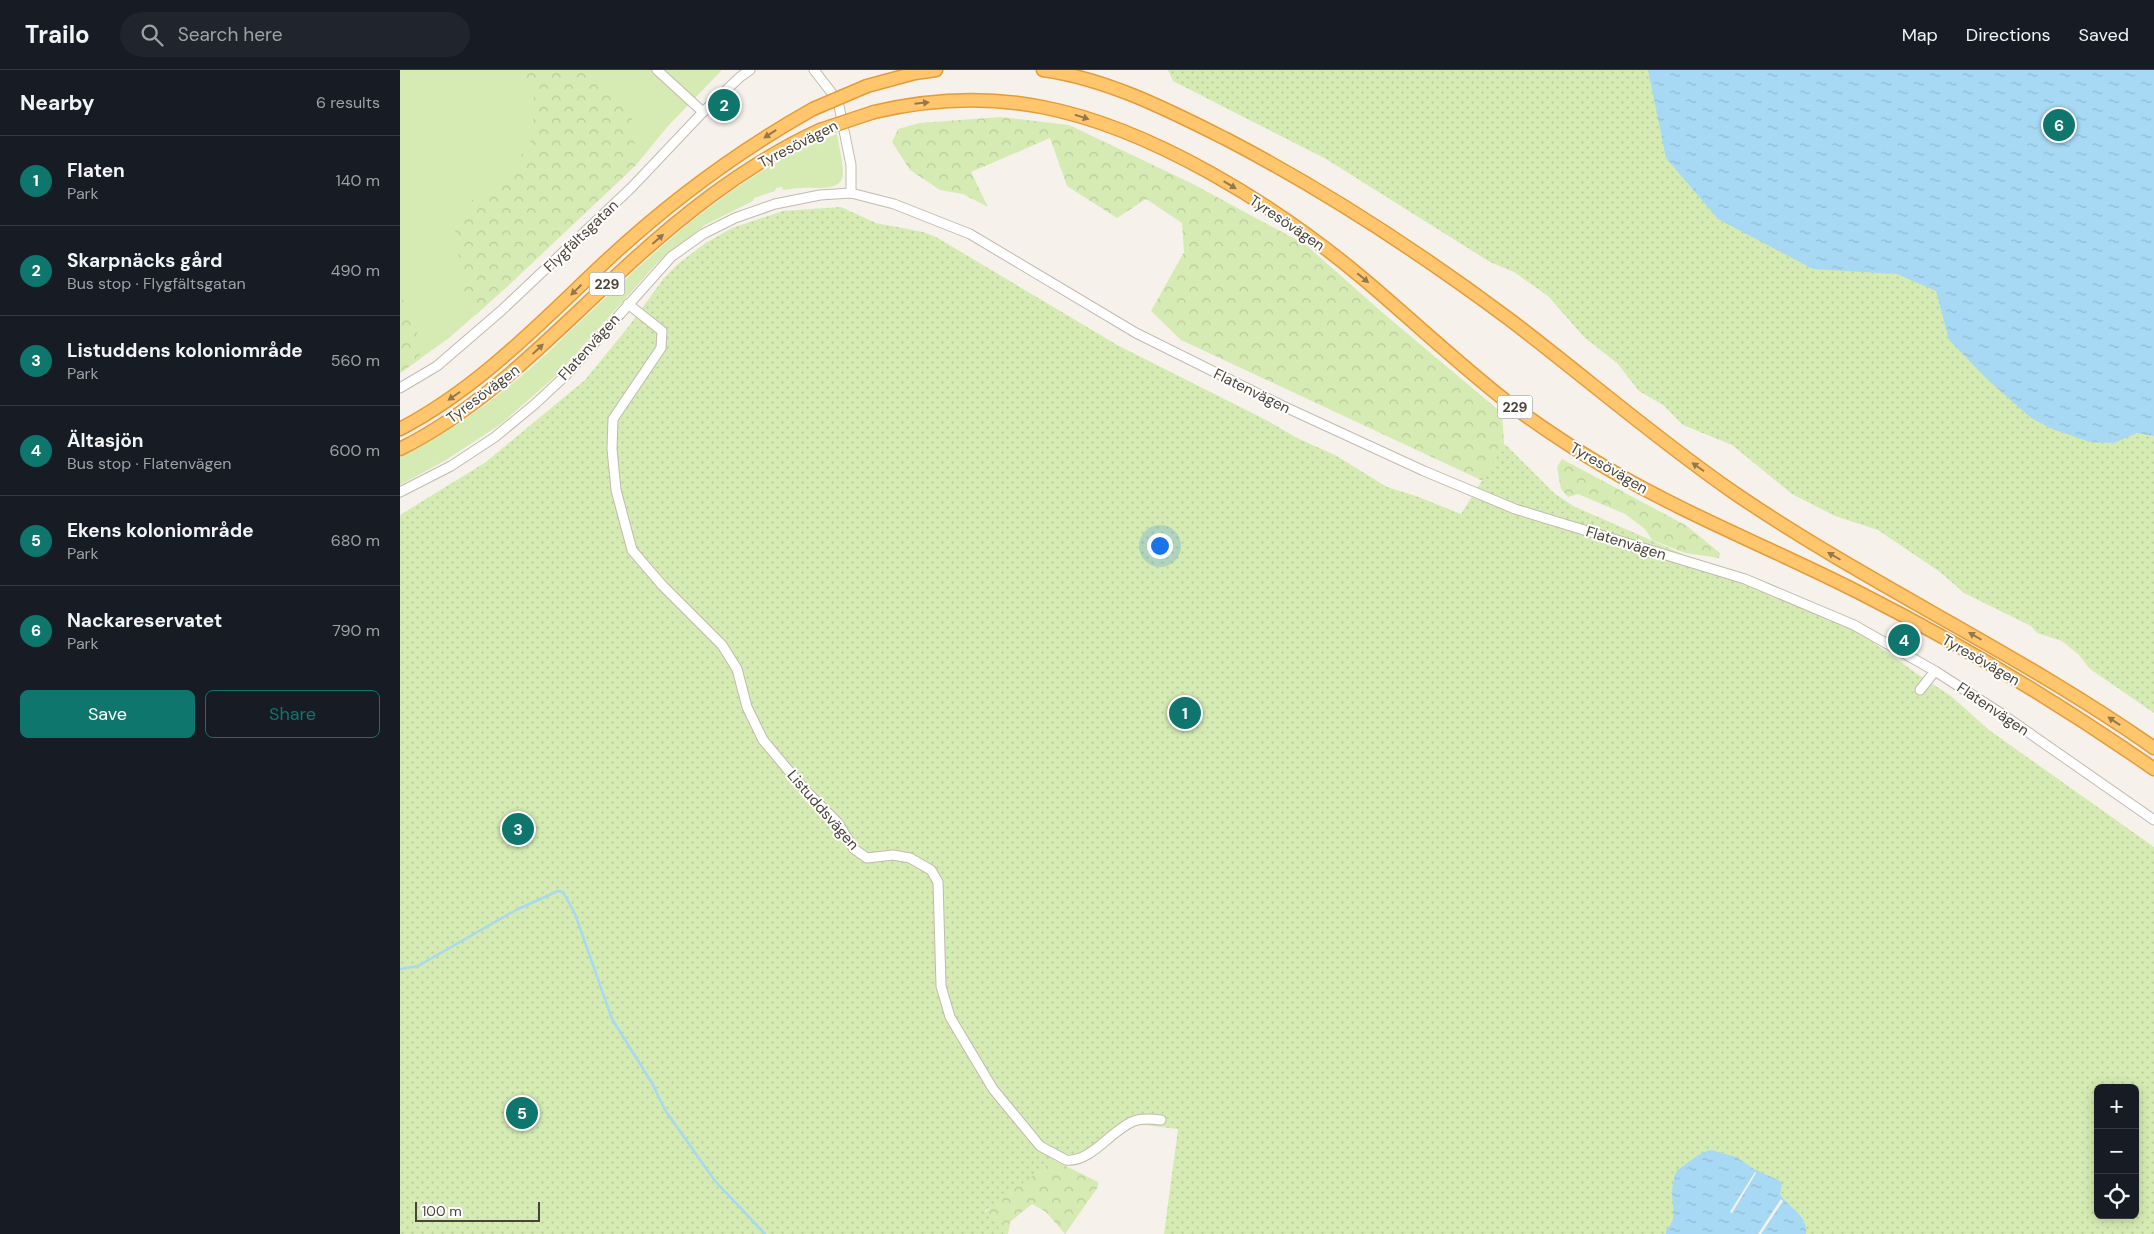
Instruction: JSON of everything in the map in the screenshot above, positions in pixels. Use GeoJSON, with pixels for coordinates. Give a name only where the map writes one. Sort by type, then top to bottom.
{"type":"FeatureCollection","features":[{"type":"Feature","properties":{"kind":"highway","name":"Tyresövägen"},"geometry":{"type":"LineString","coordinates":[[400,429],[426,415],[470,385],[513,349],[652,220],[714,172],[778,128],[813,109],[867,86],[906,75],[936,70]]}},
{"type":"Feature","properties":{"kind":"highway","name":"Tyresövägen"},"geometry":{"type":"LineString","coordinates":[[1042,70],[1096,82],[1167,110],[1232,142],[1332,199],[1453,278],[1512,322],[1628,415],[1747,501],[1821,548],[2036,671],[2154,748]]}},
{"type":"Feature","properties":{"kind":"highway","name":"Tyresövägen"},"geometry":{"type":"LineString","coordinates":[[400,449],[434,431],[490,392],[543,346],[650,246],[714,194],[776,152],[820,130],[874,112],[911,104],[975,100],[1045,108],[1068,113],[1118,130],[1200,168],[1280,216],[1332,254],[1500,396],[1576,450],[1647,490],[1918,624],[2026,686],[2154,769]]}},
{"type":"Feature","properties":{"kind":"street"},"geometry":{"type":"LineString","coordinates":[[657,70],[703,112]]}},
{"type":"Feature","properties":{"kind":"street","name":"Flygfältsgatan"},"geometry":{"type":"LineString","coordinates":[[400,388],[437,366],[502,310],[632,188],[703,112],[750,70]]}},
{"type":"Feature","properties":{"kind":"street"},"geometry":{"type":"LineString","coordinates":[[814,70],[838,102],[851,165],[851,194]]}},
{"type":"Feature","properties":{"kind":"street","name":"Flatenvägen"},"geometry":{"type":"LineString","coordinates":[[400,492],[451,466],[496,437],[565,376],[671,257],[703,234],[736,218],[775,204],[820,195],[851,194],[894,204],[970,234],[1151,341],[1424,471],[1515,509],[1745,579],[1854,625],[1935,670],[2002,714],[2154,820]]}},
{"type":"Feature","properties":{"kind":"street","name":"Listuddsvägen"},"geometry":{"type":"LineString","coordinates":[[628,304],[658,327],[662,331],[663,339],[662,348],[613,419],[612,448],[616,490],[632,550],[662,585],[722,645],[737,669],[747,707],[763,740],[805,790],[838,823],[854,849],[867,858],[893,855],[910,858],[931,870],[938,882],[941,986],[950,1017],[993,1089],[1040,1146],[1071,1161],[1096,1149],[1121,1128],[1135,1120],[1162,1120]]}},
{"type":"Feature","properties":{"kind":"street"},"geometry":{"type":"LineString","coordinates":[[1920,690],[1935,670]]}},
{"type":"Feature","properties":{"kind":"green space"},"geometry":{"type":"Polygon","coordinates":[[[400,70],[722,70],[668,126],[636,165],[508,286],[449,338],[400,373],[400,70]]]}},
{"type":"Feature","properties":{"kind":"green space"},"geometry":{"type":"Polygon","coordinates":[[[520,70],[580,70],[593,82],[616,94],[625,105],[633,122],[636,165],[476,315],[463,290],[461,264],[455,243],[455,232],[467,204],[509,171],[530,143],[533,131],[534,97],[520,70]]]}},
{"type":"Feature","properties":{"kind":"green space"},"geometry":{"type":"Polygon","coordinates":[[[1168,70],[2154,70],[2154,713],[2090,669],[2079,655],[2062,641],[2037,633],[2031,626],[1964,593],[1940,572],[1878,530],[1835,516],[1792,494],[1732,445],[1683,425],[1663,405],[1639,391],[1617,363],[1584,337],[1548,296],[1514,272],[1490,262],[1326,159],[1173,81],[1168,70]]]}},
{"type":"Feature","properties":{"kind":"green space"},"geometry":{"type":"Polygon","coordinates":[[[1001,117],[1069,125],[1193,184],[1306,245],[1383,313],[1502,413],[1507,488],[1483,481],[1181,340],[1151,311],[1184,252],[1182,223],[1146,199],[1117,218],[1067,186],[1050,138],[971,172],[988,207],[963,194],[940,190],[910,170],[892,142],[898,129],[919,123],[1001,117]]]}},
{"type":"Feature","properties":{"kind":"green space"},"geometry":{"type":"Polygon","coordinates":[[[837,134],[843,170],[840,182],[835,186],[823,188],[783,190],[782,187],[776,188],[775,191],[754,198],[753,201],[705,225],[657,263],[558,374],[501,424],[446,460],[400,485],[400,457],[469,416],[518,379],[641,265],[702,213],[734,189],[767,168],[802,149],[837,134]]]}},
{"type":"Feature","properties":{"kind":"green space"},"geometry":{"type":"Polygon","coordinates":[[[841,207],[876,223],[923,232],[936,237],[1119,346],[1268,421],[1297,438],[1335,455],[1387,487],[1461,514],[1505,444],[1554,493],[1573,506],[1710,566],[1813,607],[1860,633],[1951,696],[1989,730],[2154,847],[2154,1234],[1164,1234],[1178,1129],[1135,1124],[1121,1132],[1091,1157],[1077,1164],[1054,1160],[985,1211],[1004,1234],[400,1234],[400,515],[486,462],[585,380],[629,326],[664,278],[678,264],[704,244],[732,228],[783,211],[841,207]]]}},
{"type":"Feature","properties":{"kind":"green space"},"geometry":{"type":"Polygon","coordinates":[[[400,276],[404,306],[416,321],[420,359],[400,373],[400,276]]]}},
{"type":"Feature","properties":{"kind":"green space"},"geometry":{"type":"Polygon","coordinates":[[[1562,459],[1687,526],[1720,553],[1719,558],[1685,553],[1652,540],[1645,529],[1625,514],[1578,494],[1568,497],[1561,489],[1557,467],[1562,459]]]}},
{"type":"Feature","properties":{"kind":"green space"},"geometry":{"type":"Polygon","coordinates":[[[1042,1154],[1098,1182],[1098,1187],[1065,1234],[1046,1212],[1032,1204],[1010,1222],[1008,1234],[964,1234],[988,1210],[1020,1169],[1042,1154]]]}},
{"type":"Feature","properties":{"kind":"water"},"geometry":{"type":"Polygon","coordinates":[[[1648,70],[2154,70],[2154,436],[2137,433],[2114,443],[2090,442],[2052,429],[2031,418],[1988,380],[1949,340],[1936,291],[1897,274],[1813,269],[1718,219],[1666,158],[1648,70]]]}},
{"type":"Feature","properties":{"kind":"water"},"geometry":{"type":"Polygon","coordinates":[[[1711,1150],[1736,1157],[1754,1169],[1782,1182],[1780,1194],[1801,1216],[1806,1227],[1806,1234],[1666,1234],[1674,1213],[1672,1190],[1677,1170],[1697,1156],[1711,1150]]]}},
{"type":"Feature","properties":{"kind":"pier"},"geometry":{"type":"Polygon","coordinates":[[[1755,1172],[1732,1213],[1730,1212],[1755,1172]]]}},
{"type":"Feature","properties":{"kind":"pier"},"geometry":{"type":"Polygon","coordinates":[[[1781,1199],[1783,1201],[1761,1234],[1758,1234],[1781,1199]]]}},
{"type":"Feature","properties":{"kind":"waterway"},"geometry":{"type":"LineString","coordinates":[[400,969],[418,966],[516,910],[558,891],[563,892],[575,914],[612,1019],[652,1083],[665,1110],[715,1181],[765,1234]]}},
{"type":"Feature","properties":{"kind":"place","name":"Skarpnäcks gård"},"geometry":{"type":"Point","coordinates":[724,105]}},
{"type":"Feature","properties":{"kind":"place","name":"Nackareservatet"},"geometry":{"type":"Point","coordinates":[2059,125]}},
{"type":"Feature","properties":{"kind":"place","name":"Ältasjön"},"geometry":{"type":"Point","coordinates":[1904,640]}},
{"type":"Feature","properties":{"kind":"place","name":"Flaten"},"geometry":{"type":"Point","coordinates":[1185,713]}},
{"type":"Feature","properties":{"kind":"place","name":"Listuddens koloniområde"},"geometry":{"type":"Point","coordinates":[518,829]}},
{"type":"Feature","properties":{"kind":"place","name":"Ekens koloniområde"},"geometry":{"type":"Point","coordinates":[522,1113]}}]}
